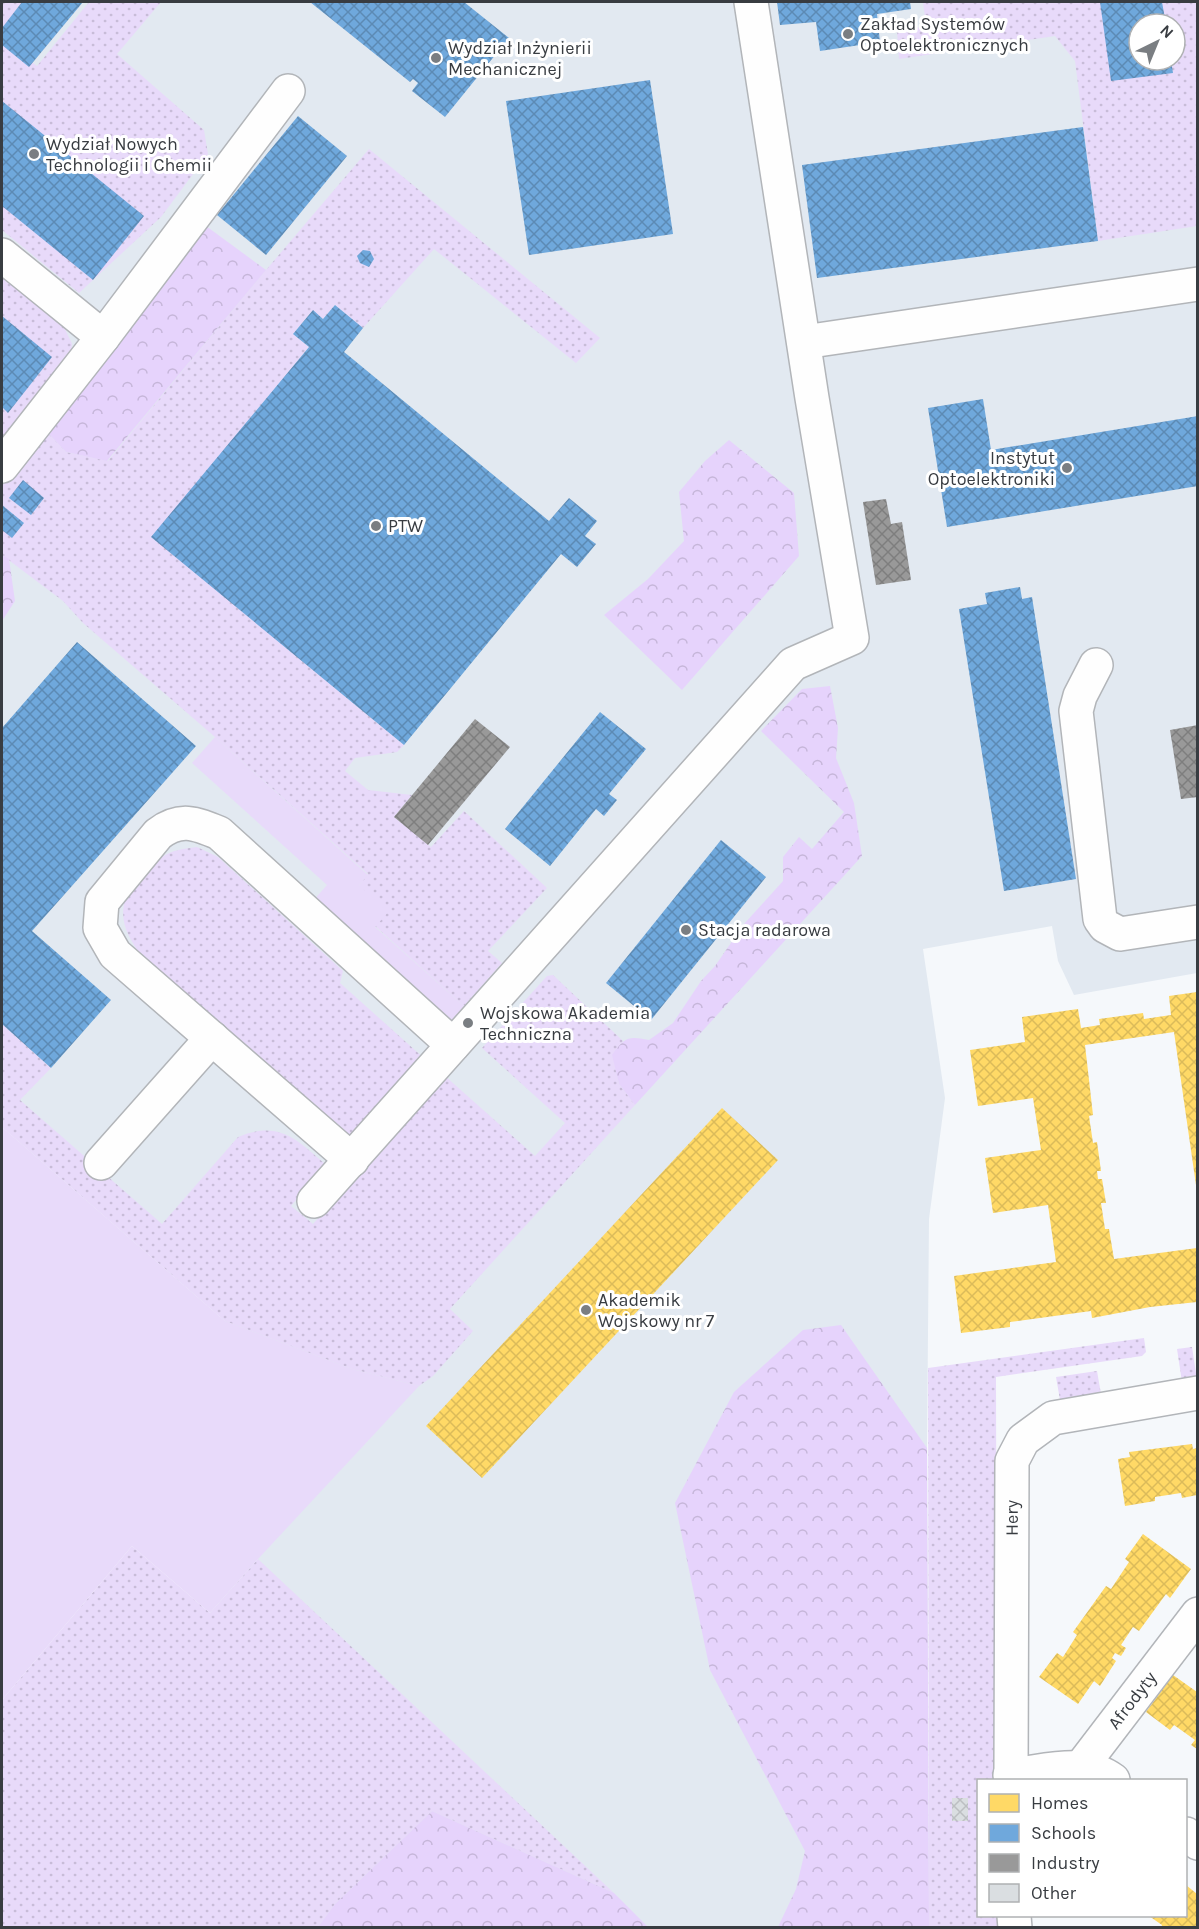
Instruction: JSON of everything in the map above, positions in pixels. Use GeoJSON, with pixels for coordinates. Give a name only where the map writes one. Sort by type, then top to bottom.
{"type":"FeatureCollection","features":[{"type":"Feature","properties":{"kind":"street"},"geometry":{"type":"LineString","coordinates":[[314,1202],[793,664],[852,638],[752,2]]}},
{"type":"Feature","properties":{"kind":"street"},"geometry":{"type":"LineString","coordinates":[[2,466],[103,337],[288,91]]}},
{"type":"Feature","properties":{"kind":"street"},"geometry":{"type":"LineString","coordinates":[[2,255],[103,337]]}},
{"type":"Feature","properties":{"kind":"street"},"geometry":{"type":"LineString","coordinates":[[804,342],[1197,284]]}},
{"type":"Feature","properties":{"kind":"street"},"geometry":{"type":"LineString","coordinates":[[1096,665],[1080,696],[1076,711],[1100,919],[1105,926],[1120,934],[1197,922]]}},
{"type":"Feature","properties":{"kind":"street"},"geometry":{"type":"LineString","coordinates":[[352,1160],[115,954],[100,928],[102,902],[158,834],[168,827],[184,823],[196,824],[219,833],[453,1045]]}},
{"type":"Feature","properties":{"kind":"street"},"geometry":{"type":"LineString","coordinates":[[101,1163],[212,1038]]}},
{"type":"Feature","properties":{"kind":"street","name":"Hery"},"geometry":{"type":"LineString","coordinates":[[1010,1778],[1012,1461],[1023,1440],[1053,1418],[1197,1393]]}},
{"type":"Feature","properties":{"kind":"street","name":"Afrodyty"},"geometry":{"type":"LineString","coordinates":[[1081,1767],[1193,1630]]}},
{"type":"Feature","properties":{"kind":"street"},"geometry":{"type":"LineString","coordinates":[[1010,1778],[1081,1767],[1112,1779]]}},
{"type":"Feature","properties":{"kind":"shaded area","name":"Wojskowa Akademia Techniczna"},"geometry":{"type":"Polygon","coordinates":[[[2,2],[1197,2],[1197,973],[1074,995],[1058,961],[1052,926],[923,949],[945,1098],[929,1219],[927,1448],[929,1927],[2,1927],[2,1700],[210,1613],[258,1559],[225,1321],[2,1127],[2,2]]]}},
{"type":"Feature","properties":{"kind":"shaded area"},"geometry":{"type":"Polygon","coordinates":[[[2,2],[28,2],[2,37],[2,2]]]}},
{"type":"Feature","properties":{"kind":"shaded area"},"geometry":{"type":"Polygon","coordinates":[[[89,2],[161,2],[117,54],[204,130],[208,154],[161,217],[79,293],[2,230],[2,39],[37,66],[89,2]]]}},
{"type":"Feature","properties":{"kind":"shaded area"},"geometry":{"type":"Polygon","coordinates":[[[923,2],[1197,2],[1197,226],[1098,241],[1075,61],[1055,36],[899,59],[897,31],[926,26],[923,2]]]}},
{"type":"Feature","properties":{"kind":"shaded area"},"geometry":{"type":"Polygon","coordinates":[[[369,149],[600,338],[576,363],[434,249],[363,328],[335,305],[323,319],[312,311],[293,334],[309,347],[152,537],[404,745],[397,752],[355,758],[345,771],[368,790],[412,795],[394,817],[431,847],[464,811],[547,888],[488,951],[502,963],[464,1006],[375,926],[359,885],[368,874],[83,623],[63,601],[2,555],[2,486],[48,433],[66,452],[108,461],[369,149]]]}},
{"type":"Feature","properties":{"kind":"shaded area"},"geometry":{"type":"Polygon","coordinates":[[[2,267],[57,312],[72,344],[69,370],[2,455],[2,267]]]}},
{"type":"Feature","properties":{"kind":"shaded area"},"geometry":{"type":"Polygon","coordinates":[[[215,737],[368,875],[359,885],[388,912],[375,927],[464,1006],[448,1024],[312,902],[327,885],[192,763],[215,737]]]}},
{"type":"Feature","properties":{"kind":"shaded area"},"geometry":{"type":"Polygon","coordinates":[[[197,847],[218,857],[343,971],[340,983],[426,1060],[351,1135],[344,1133],[141,955],[132,942],[125,927],[123,912],[130,890],[165,855],[197,847]]]}},
{"type":"Feature","properties":{"kind":"shaded area"},"geometry":{"type":"Polygon","coordinates":[[[553,975],[623,1041],[613,1055],[619,1084],[635,1105],[450,1309],[473,1331],[433,1376],[419,1386],[352,1369],[225,1321],[2,1127],[2,1024],[51,1068],[20,1100],[162,1224],[238,1137],[252,1132],[276,1131],[296,1140],[325,1164],[291,1206],[313,1224],[445,1076],[535,1156],[565,1123],[482,1048],[547,976],[553,975]]]}},
{"type":"Feature","properties":{"kind":"shaded area"},"geometry":{"type":"Polygon","coordinates":[[[2,1127],[225,1321],[352,1369],[419,1386],[210,1613],[132,1546],[2,1700],[2,1127]]]}},
{"type":"Feature","properties":{"kind":"shaded area"},"geometry":{"type":"Polygon","coordinates":[[[1144,1338],[1146,1352],[1142,1356],[996,1377],[997,1779],[977,1779],[977,1917],[997,1917],[998,1927],[929,1927],[928,1368],[1144,1338]]]}},
{"type":"Feature","properties":{"kind":"shaded area"},"geometry":{"type":"Polygon","coordinates":[[[1192,1347],[1197,1380],[1182,1382],[1177,1349],[1192,1347]]]}},
{"type":"Feature","properties":{"kind":"shaded area"},"geometry":{"type":"Polygon","coordinates":[[[1097,1371],[1101,1394],[1060,1400],[1056,1377],[1097,1371]]]}},
{"type":"Feature","properties":{"kind":"shaded area"},"geometry":{"type":"Polygon","coordinates":[[[132,1546],[210,1613],[258,1559],[614,1893],[432,1811],[335,1904],[318,1927],[2,1928],[2,1700],[132,1546]]]}},
{"type":"Feature","properties":{"kind":"green space"},"geometry":{"type":"Polygon","coordinates":[[[206,226],[266,270],[107,461],[66,452],[48,433],[206,226]]]}},
{"type":"Feature","properties":{"kind":"green space"},"geometry":{"type":"Polygon","coordinates":[[[729,440],[794,493],[799,556],[682,690],[604,615],[648,579],[684,541],[679,492],[705,461],[729,440]]]}},
{"type":"Feature","properties":{"kind":"green space"},"geometry":{"type":"Polygon","coordinates":[[[2,555],[9,559],[15,601],[2,621],[2,555]]]}},
{"type":"Feature","properties":{"kind":"green space"},"geometry":{"type":"Polygon","coordinates":[[[830,686],[838,728],[836,758],[854,803],[862,856],[635,1105],[619,1084],[612,1055],[624,1041],[631,1038],[649,1040],[673,1023],[744,924],[783,881],[783,857],[799,837],[812,849],[844,812],[761,731],[802,689],[830,686]]]}},
{"type":"Feature","properties":{"kind":"green space"},"geometry":{"type":"Polygon","coordinates":[[[841,1325],[927,1448],[929,1927],[778,1927],[796,1889],[805,1851],[710,1670],[675,1503],[734,1392],[803,1330],[841,1325]]]}},
{"type":"Feature","properties":{"kind":"green space"},"geometry":{"type":"Polygon","coordinates":[[[432,1811],[614,1893],[648,1927],[318,1927],[335,1904],[432,1811]]]}},
{"type":"Feature","properties":{"kind":"building: Homes"},"geometry":{"type":"Polygon","coordinates":[[[1197,992],[1197,1192],[1174,1032],[1085,1045],[1093,1115],[1089,1116],[1093,1143],[1097,1142],[1101,1171],[1097,1171],[1098,1179],[1102,1179],[1106,1203],[1101,1203],[1105,1229],[1109,1229],[1114,1259],[1197,1248],[1197,1302],[1150,1307],[1092,1318],[1091,1311],[1010,1322],[1010,1327],[961,1333],[954,1276],[1056,1262],[1048,1205],[993,1213],[985,1158],[1041,1150],[1033,1098],[978,1106],[970,1050],[1025,1042],[1022,1017],[1078,1009],[1081,1028],[1100,1025],[1099,1019],[1143,1013],[1144,1019],[1171,1015],[1169,996],[1197,992]]]}},
{"type":"Feature","properties":{"kind":"building: Homes","name":"Akademik Wojskowy nr 7"},"geometry":{"type":"Polygon","coordinates":[[[722,1108],[778,1160],[482,1478],[426,1426],[722,1108]]]}},
{"type":"Feature","properties":{"kind":"building: Homes"},"geometry":{"type":"Polygon","coordinates":[[[1192,1444],[1193,1449],[1197,1448],[1197,1495],[1182,1498],[1181,1493],[1155,1497],[1155,1501],[1125,1506],[1118,1459],[1130,1457],[1129,1452],[1192,1444]]]}},
{"type":"Feature","properties":{"kind":"building: Homes"},"geometry":{"type":"Polygon","coordinates":[[[1143,1534],[1191,1569],[1170,1598],[1166,1594],[1139,1631],[1133,1627],[1121,1645],[1126,1648],[1121,1656],[1115,1653],[1112,1658],[1116,1661],[1100,1686],[1094,1681],[1078,1704],[1039,1677],[1057,1653],[1063,1657],[1077,1635],[1073,1632],[1106,1586],[1111,1589],[1129,1562],[1125,1559],[1143,1534]]]}},
{"type":"Feature","properties":{"kind":"building: Homes"},"geometry":{"type":"Polygon","coordinates":[[[1173,1675],[1197,1692],[1197,1749],[1191,1745],[1195,1740],[1174,1725],[1170,1730],[1146,1712],[1173,1675]]]}},
{"type":"Feature","properties":{"kind":"building: Homes"},"geometry":{"type":"Polygon","coordinates":[[[1187,1886],[1197,1894],[1197,1928],[1161,1928],[1162,1925],[1150,1917],[1187,1917],[1187,1886]]]}},
{"type":"Feature","properties":{"kind":"building: Schools"},"geometry":{"type":"Polygon","coordinates":[[[22,2],[83,2],[29,67],[2,45],[2,28],[22,2]]]}},
{"type":"Feature","properties":{"kind":"building: Schools","name":"Wydział Inżynierii Mechanicznej"},"geometry":{"type":"Polygon","coordinates":[[[310,2],[464,2],[509,38],[445,117],[412,91],[418,83],[413,79],[410,82],[310,2]]]}},
{"type":"Feature","properties":{"kind":"building: Schools","name":"Zakład Systemów Optoelektronicznych"},"geometry":{"type":"Polygon","coordinates":[[[777,2],[910,2],[911,9],[877,14],[880,42],[820,51],[816,22],[780,25],[777,2]]]}},
{"type":"Feature","properties":{"kind":"building: Schools"},"geometry":{"type":"Polygon","coordinates":[[[1100,2],[1162,2],[1164,12],[1127,12],[1127,72],[1173,73],[1111,81],[1100,2]]]}},
{"type":"Feature","properties":{"kind":"building: Schools"},"geometry":{"type":"Polygon","coordinates":[[[650,80],[673,234],[529,255],[506,101],[650,80]]]}},
{"type":"Feature","properties":{"kind":"building: Schools","name":"Wydział Nowych Technologii i Chemii"},"geometry":{"type":"Polygon","coordinates":[[[2,101],[144,216],[93,280],[2,206],[2,101]]]}},
{"type":"Feature","properties":{"kind":"building: Schools"},"geometry":{"type":"Polygon","coordinates":[[[298,116],[347,156],[266,255],[217,215],[298,116]]]}},
{"type":"Feature","properties":{"kind":"building: Schools"},"geometry":{"type":"Polygon","coordinates":[[[1083,127],[1098,241],[817,278],[802,165],[1083,127]]]}},
{"type":"Feature","properties":{"kind":"building: Schools"},"geometry":{"type":"Polygon","coordinates":[[[363,250],[370,251],[374,259],[369,267],[360,263],[357,256],[363,250]]]}},
{"type":"Feature","properties":{"kind":"building: Schools","name":"PTW"},"geometry":{"type":"Polygon","coordinates":[[[335,305],[363,328],[344,352],[549,521],[569,498],[597,521],[585,536],[596,544],[577,567],[561,554],[404,745],[151,537],[309,347],[293,334],[313,310],[323,319],[335,305]]]}},
{"type":"Feature","properties":{"kind":"building: Schools"},"geometry":{"type":"Polygon","coordinates":[[[2,316],[52,357],[8,413],[2,407],[2,316]]]}},
{"type":"Feature","properties":{"kind":"building: Schools","name":"Instytut Optoelektroniki"},"geometry":{"type":"Polygon","coordinates":[[[983,399],[991,450],[1198,416],[1198,486],[947,527],[928,408],[983,399]]]}},
{"type":"Feature","properties":{"kind":"building: Schools"},"geometry":{"type":"Polygon","coordinates":[[[23,480],[44,498],[31,515],[9,498],[23,480]]]}},
{"type":"Feature","properties":{"kind":"building: Schools"},"geometry":{"type":"Polygon","coordinates":[[[2,505],[24,523],[12,538],[2,530],[2,505]]]}},
{"type":"Feature","properties":{"kind":"building: Schools"},"geometry":{"type":"Polygon","coordinates":[[[1020,587],[1022,599],[1032,597],[1076,879],[1004,891],[959,609],[987,604],[985,593],[1020,587]]]}},
{"type":"Feature","properties":{"kind":"building: Schools"},"geometry":{"type":"Polygon","coordinates":[[[77,642],[196,746],[32,931],[111,1000],[51,1068],[2,1024],[2,728],[77,642]]]}},
{"type":"Feature","properties":{"kind":"building: Schools"},"geometry":{"type":"Polygon","coordinates":[[[600,712],[646,749],[609,794],[617,800],[604,816],[596,809],[550,866],[505,829],[600,712]]]}},
{"type":"Feature","properties":{"kind":"building: Schools","name":"Stacja radarowa"},"geometry":{"type":"Polygon","coordinates":[[[721,840],[766,877],[651,1020],[606,983],[721,840]]]}},
{"type":"Feature","properties":{"kind":"building: Industry"},"geometry":{"type":"Polygon","coordinates":[[[886,499],[891,524],[902,522],[911,580],[876,585],[863,502],[886,499]]]}},
{"type":"Feature","properties":{"kind":"building: Industry"},"geometry":{"type":"Polygon","coordinates":[[[475,719],[510,747],[428,845],[394,817],[475,719]]]}},
{"type":"Feature","properties":{"kind":"building: Industry"},"geometry":{"type":"Polygon","coordinates":[[[1198,725],[1198,797],[1181,799],[1170,730],[1198,725]]]}},
{"type":"Feature","properties":{"kind":"building: Other"},"geometry":{"type":"Polygon","coordinates":[[[952,1798],[968,1798],[968,1821],[952,1821],[952,1798]]]}},
{"type":"Feature","properties":{"kind":"place","name":"Zakład Systemów Optoelektronicznych"},"geometry":{"type":"Point","coordinates":[848,34]}},
{"type":"Feature","properties":{"kind":"place","name":"Wydział Inżynierii Mechanicznej"},"geometry":{"type":"Point","coordinates":[436,58]}},
{"type":"Feature","properties":{"kind":"place","name":"Wydział Nowych Technologii i Chemii"},"geometry":{"type":"Point","coordinates":[34,154]}},
{"type":"Feature","properties":{"kind":"place","name":"Instytut Optoelektroniki"},"geometry":{"type":"Point","coordinates":[1067,468]}},
{"type":"Feature","properties":{"kind":"place","name":"PTW"},"geometry":{"type":"Point","coordinates":[376,526]}},
{"type":"Feature","properties":{"kind":"place","name":"Stacja radarowa"},"geometry":{"type":"Point","coordinates":[686,930]}},
{"type":"Feature","properties":{"kind":"place","name":"Wojskowa Akademia Techniczna"},"geometry":{"type":"Point","coordinates":[468,1023]}},
{"type":"Feature","properties":{"kind":"place","name":"Akademik Wojskowy nr 7"},"geometry":{"type":"Point","coordinates":[586,1310]}}]}
